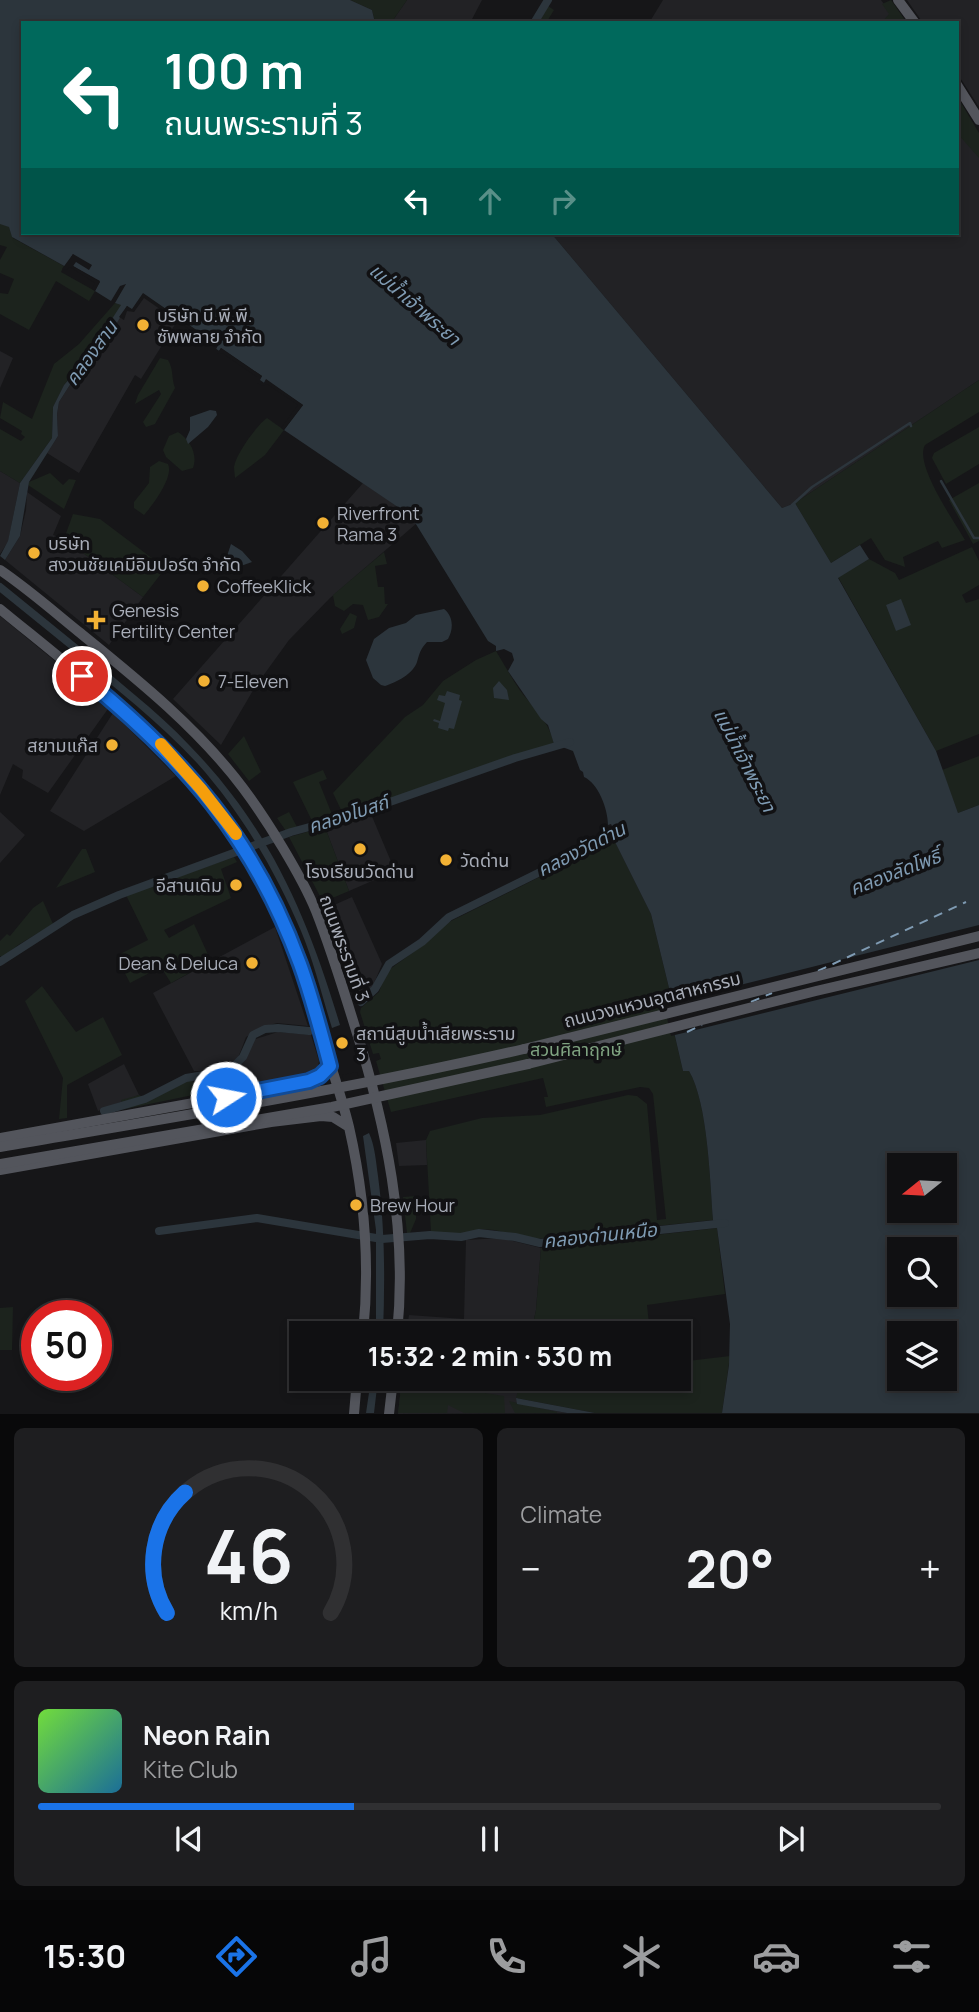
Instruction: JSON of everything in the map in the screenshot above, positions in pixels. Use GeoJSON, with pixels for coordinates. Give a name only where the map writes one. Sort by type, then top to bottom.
{"type":"FeatureCollection","features":[{"type":"Feature","properties":{"kind":"main road"},"geometry":{"type":"LineString","coordinates":[[898,0],[914,21]]}},
{"type":"Feature","properties":{"kind":"main road"},"geometry":{"type":"LineString","coordinates":[[959,88],[979,120]]}},
{"type":"Feature","properties":{"kind":"main road","name":"ถนนพระรามที่ 3"},"geometry":{"type":"LineString","coordinates":[[2,571],[107,654],[183,721],[243,788],[276,839],[315,909],[330,946],[386,1138],[398,1233],[397,1321]]}},
{"type":"Feature","properties":{"kind":"main road"},"geometry":{"type":"LineString","coordinates":[[0,609],[116,704],[160,744],[201,789],[241,842],[275,902],[301,966],[349,1127],[363,1230],[366,1278],[364,1321]]}},
{"type":"Feature","properties":{"kind":"main road","name":"ถนนวงแหวนอุตสาหกรรม"},"geometry":{"type":"LineString","coordinates":[[0,1147],[421,1073],[979,936]]}},
{"type":"Feature","properties":{"kind":"main road","name":"ถนนวงแหวนอุตสาหกรรม"},"geometry":{"type":"LineString","coordinates":[[0,1164],[319,1109],[431,1086],[979,953]]}},
{"type":"Feature","properties":{"kind":"main road"},"geometry":{"type":"LineString","coordinates":[[0,1138],[309,1081],[320,1076],[330,1066]]}},
{"type":"Feature","properties":{"kind":"main road"},"geometry":{"type":"LineString","coordinates":[[263,1090],[274,1093],[283,1108],[279,1116],[271,1122]]}},
{"type":"Feature","properties":{"kind":"main road"},"geometry":{"type":"LineString","coordinates":[[0,1170],[271,1122],[321,1116],[333,1117],[349,1127]]}},
{"type":"Feature","properties":{"kind":"main road"},"geometry":{"type":"LineString","coordinates":[[354,1413],[357,1391]]}},
{"type":"Feature","properties":{"kind":"main road"},"geometry":{"type":"LineString","coordinates":[[389,1413],[392,1391]]}},
{"type":"Feature","properties":{"kind":"shaded area"},"geometry":{"type":"Polygon","coordinates":[[[407,0],[482,0],[471,21],[392,21],[407,0]]]}},
{"type":"Feature","properties":{"kind":"shaded area"},"geometry":{"type":"Polygon","coordinates":[[[663,0],[881,0],[897,21],[650,21],[663,0]]]}},
{"type":"Feature","properties":{"kind":"shaded area"},"geometry":{"type":"Polygon","coordinates":[[[907,0],[979,0],[979,107],[959,76],[959,21],[922,21],[907,0]]]}},
{"type":"Feature","properties":{"kind":"shaded area"},"geometry":{"type":"Polygon","coordinates":[[[959,113],[979,142],[979,380],[795,503],[782,508],[553,235],[959,235],[959,113]]]}},
{"type":"Feature","properties":{"kind":"shaded area"},"geometry":{"type":"Polygon","coordinates":[[[143,293],[179,318],[141,379],[135,375],[79,473],[47,453],[58,436],[59,402],[73,380],[99,350],[119,317],[143,293]]]}},
{"type":"Feature","properties":{"kind":"shaded area"},"geometry":{"type":"Polygon","coordinates":[[[0,351],[13,358],[0,388],[0,351]]]}},
{"type":"Feature","properties":{"kind":"shaded area"},"geometry":{"type":"Polygon","coordinates":[[[0,471],[20,483],[8,542],[0,554],[0,471]]]}},
{"type":"Feature","properties":{"kind":"shaded area"},"geometry":{"type":"Polygon","coordinates":[[[363,483],[417,523],[330,598],[289,640],[255,687],[221,745],[173,699],[363,483]]]}},
{"type":"Feature","properties":{"kind":"shaded area"},"geometry":{"type":"Polygon","coordinates":[[[27,492],[61,516],[53,535],[64,539],[143,597],[109,645],[5,560],[20,536],[27,492]]]}},
{"type":"Feature","properties":{"kind":"shaded area"},"geometry":{"type":"Polygon","coordinates":[[[0,616],[110,706],[48,793],[22,778],[23,770],[13,764],[0,795],[0,616]]]}},
{"type":"Feature","properties":{"kind":"shaded area"},"geometry":{"type":"Polygon","coordinates":[[[113,713],[176,776],[84,831],[50,811],[113,713]]]}},
{"type":"Feature","properties":{"kind":"shaded area"},"geometry":{"type":"Polygon","coordinates":[[[0,812],[25,835],[0,863],[0,812]]]}},
{"type":"Feature","properties":{"kind":"shaded area","name":"โรงเรียนวัดด่าน"},"geometry":{"type":"Polygon","coordinates":[[[371,814],[395,871],[349,891],[325,827],[371,814]]]}},
{"type":"Feature","properties":{"kind":"shaded area"},"geometry":{"type":"Polygon","coordinates":[[[352,897],[382,964],[372,988],[358,1001],[325,909],[352,897]]]}},
{"type":"Feature","properties":{"kind":"shaded area"},"geometry":{"type":"Polygon","coordinates":[[[275,927],[308,1026],[277,1023],[266,1026],[246,1037],[238,1058],[227,1067],[219,1071],[194,1071],[153,993],[275,927]]]}},
{"type":"Feature","properties":{"kind":"shaded area"},"geometry":{"type":"Polygon","coordinates":[[[278,1032],[311,1035],[319,1061],[318,1067],[308,1075],[223,1089],[221,1079],[239,1067],[252,1040],[278,1032]]]}},
{"type":"Feature","properties":{"kind":"shaded area"},"geometry":{"type":"Polygon","coordinates":[[[124,1064],[139,1095],[98,1111],[88,1084],[124,1064]]]}},
{"type":"Feature","properties":{"kind":"shaded area"},"geometry":{"type":"Polygon","coordinates":[[[426,1140],[427,1165],[399,1166],[396,1143],[426,1140]]]}},
{"type":"Feature","properties":{"kind":"shaded area"},"geometry":{"type":"Polygon","coordinates":[[[501,1238],[541,1248],[534,1321],[408,1321],[409,1315],[464,1319],[466,1240],[501,1238]]]}},
{"type":"Feature","properties":{"kind":"shaded area"},"geometry":{"type":"Polygon","coordinates":[[[401,1391],[519,1391],[517,1404],[567,1413],[398,1414],[401,1391]]]}},
{"type":"Feature","properties":{"kind":"green space"},"geometry":{"type":"Polygon","coordinates":[[[350,0],[407,0],[392,21],[375,21],[372,10],[350,0]]]}},
{"type":"Feature","properties":{"kind":"green space"},"geometry":{"type":"Polygon","coordinates":[[[545,0],[551,0],[548,6],[554,10],[547,21],[532,21],[545,0]]]}},
{"type":"Feature","properties":{"kind":"green space"},"geometry":{"type":"Polygon","coordinates":[[[891,0],[906,21],[883,21],[889,14],[882,4],[891,0]]]}},
{"type":"Feature","properties":{"kind":"green space"},"geometry":{"type":"Polygon","coordinates":[[[959,99],[979,133],[979,158],[959,135],[959,99]]]}},
{"type":"Feature","properties":{"kind":"green space"},"geometry":{"type":"Polygon","coordinates":[[[0,224],[9,227],[13,238],[64,266],[61,272],[95,291],[89,301],[56,281],[29,330],[0,314],[0,293],[8,294],[14,279],[0,273],[0,260],[7,247],[0,245],[0,224]]]}},
{"type":"Feature","properties":{"kind":"green space"},"geometry":{"type":"Polygon","coordinates":[[[115,303],[122,305],[84,362],[64,385],[53,407],[52,438],[20,483],[0,471],[0,429],[21,441],[25,437],[21,434],[22,431],[0,418],[3,402],[32,419],[54,364],[79,344],[115,303]]]}},
{"type":"Feature","properties":{"kind":"green space"},"geometry":{"type":"Polygon","coordinates":[[[160,358],[168,360],[170,364],[175,388],[155,424],[146,427],[143,422],[161,394],[159,390],[135,404],[160,358]]]}},
{"type":"Feature","properties":{"kind":"green space"},"geometry":{"type":"Polygon","coordinates":[[[979,380],[979,412],[925,445],[923,454],[930,478],[965,540],[942,548],[938,541],[903,557],[905,567],[885,560],[871,538],[831,563],[795,503],[979,380]]]}},
{"type":"Feature","properties":{"kind":"green space"},"geometry":{"type":"Polygon","coordinates":[[[267,418],[284,430],[265,455],[235,478],[234,467],[239,455],[253,433],[267,418]]]}},
{"type":"Feature","properties":{"kind":"green space"},"geometry":{"type":"Polygon","coordinates":[[[979,427],[979,464],[946,484],[932,458],[934,453],[979,427]]]}},
{"type":"Feature","properties":{"kind":"green space"},"geometry":{"type":"Polygon","coordinates":[[[178,432],[186,439],[194,453],[193,468],[182,471],[166,457],[163,450],[169,436],[178,432]]]}},
{"type":"Feature","properties":{"kind":"green space"},"geometry":{"type":"Polygon","coordinates":[[[159,461],[168,464],[168,476],[162,491],[144,515],[134,508],[134,502],[149,483],[150,467],[159,461]]]}},
{"type":"Feature","properties":{"kind":"green space"},"geometry":{"type":"Polygon","coordinates":[[[50,473],[63,485],[69,479],[76,480],[64,509],[28,485],[29,482],[50,473]]]}},
{"type":"Feature","properties":{"kind":"green space"},"geometry":{"type":"Polygon","coordinates":[[[979,483],[979,541],[973,544],[949,500],[979,483]]]}},
{"type":"Feature","properties":{"kind":"green space"},"geometry":{"type":"Polygon","coordinates":[[[73,514],[100,519],[164,570],[143,597],[64,539],[73,514]]]}},
{"type":"Feature","properties":{"kind":"green space"},"geometry":{"type":"Polygon","coordinates":[[[972,547],[979,561],[979,585],[962,595],[966,603],[979,599],[979,734],[936,751],[838,577],[869,559],[895,573],[899,580],[972,547]]]}},
{"type":"Feature","properties":{"kind":"green space"},"geometry":{"type":"Polygon","coordinates":[[[384,552],[387,564],[375,566],[378,587],[384,587],[385,604],[388,604],[379,617],[368,620],[363,605],[353,604],[344,611],[335,606],[333,595],[384,552]]]}},
{"type":"Feature","properties":{"kind":"green space"},"geometry":{"type":"Polygon","coordinates":[[[350,613],[357,616],[354,628],[342,634],[340,629],[350,613]]]}},
{"type":"Feature","properties":{"kind":"green space"},"geometry":{"type":"Polygon","coordinates":[[[496,651],[519,689],[545,722],[554,744],[343,814],[333,793],[405,717],[423,705],[443,681],[496,651]]]}},
{"type":"Feature","properties":{"kind":"green space"},"geometry":{"type":"Polygon","coordinates":[[[244,736],[261,772],[249,781],[228,754],[244,736]]]}},
{"type":"Feature","properties":{"kind":"green space"},"geometry":{"type":"Polygon","coordinates":[[[979,756],[979,805],[958,813],[942,770],[979,756]]]}},
{"type":"Feature","properties":{"kind":"green space"},"geometry":{"type":"Polygon","coordinates":[[[323,770],[327,779],[319,782],[333,817],[313,823],[293,782],[323,770]]]}},
{"type":"Feature","properties":{"kind":"green space"},"geometry":{"type":"Polygon","coordinates":[[[289,812],[297,827],[286,831],[277,818],[289,812]]]}},
{"type":"Feature","properties":{"kind":"green space"},"geometry":{"type":"Polygon","coordinates":[[[325,827],[349,891],[323,902],[289,837],[325,827]]]}},
{"type":"Feature","properties":{"kind":"green space","name":"สวนศิลาฤกษ์"},"geometry":{"type":"Polygon","coordinates":[[[614,840],[651,914],[670,992],[665,994],[683,1071],[689,1071],[700,1102],[707,1143],[713,1220],[535,1239],[481,1229],[462,1234],[431,1232],[426,1140],[430,1131],[482,1118],[540,1115],[628,1095],[637,1096],[647,1104],[657,1220],[666,1219],[653,1094],[649,1088],[640,1087],[546,1107],[544,1097],[548,1097],[543,1078],[391,1112],[376,1061],[381,1059],[379,1053],[373,1054],[360,1012],[379,992],[386,972],[422,946],[439,927],[614,840]]]}},
{"type":"Feature","properties":{"kind":"green space"},"geometry":{"type":"Polygon","coordinates":[[[82,849],[86,849],[95,872],[56,888],[82,849]]]}},
{"type":"Feature","properties":{"kind":"green space"},"geometry":{"type":"Polygon","coordinates":[[[234,857],[237,862],[221,869],[231,898],[164,930],[169,938],[194,924],[211,961],[171,983],[161,967],[130,983],[116,956],[148,940],[126,895],[234,857]]]}},
{"type":"Feature","properties":{"kind":"green space"},"geometry":{"type":"Polygon","coordinates":[[[43,901],[53,924],[3,957],[0,956],[0,941],[7,934],[10,936],[33,908],[43,901]]]}},
{"type":"Feature","properties":{"kind":"green space"},"geometry":{"type":"Polygon","coordinates":[[[42,986],[76,1032],[103,1017],[122,1055],[67,1085],[67,1118],[59,1119],[63,1078],[25,1001],[42,986]]]}},
{"type":"Feature","properties":{"kind":"green space"},"geometry":{"type":"Polygon","coordinates":[[[192,1079],[198,1094],[125,1109],[121,1100],[139,1095],[143,1097],[161,1088],[192,1079]]]}},
{"type":"Feature","properties":{"kind":"green space"},"geometry":{"type":"Polygon","coordinates":[[[416,1196],[416,1219],[410,1233],[407,1233],[403,1197],[416,1196]]]}},
{"type":"Feature","properties":{"kind":"green space"},"geometry":{"type":"Polygon","coordinates":[[[717,1228],[725,1294],[647,1305],[649,1321],[534,1321],[541,1248],[717,1228]]]}},
{"type":"Feature","properties":{"kind":"green space"},"geometry":{"type":"Polygon","coordinates":[[[13,1307],[12,1350],[0,1350],[0,1308],[13,1307]]]}},
{"type":"Feature","properties":{"kind":"green space"},"geometry":{"type":"Polygon","coordinates":[[[730,1356],[722,1413],[595,1413],[516,1398],[518,1391],[691,1391],[691,1361],[730,1356]]]}},
{"type":"Feature","properties":{"kind":"green space"},"geometry":{"type":"Polygon","coordinates":[[[401,1391],[473,1391],[504,1396],[505,1413],[464,1413],[448,1405],[447,1413],[398,1413],[401,1391]]]}},
{"type":"Feature","properties":{"kind":"green space"},"geometry":{"type":"Polygon","coordinates":[[[509,1401],[557,1412],[557,1413],[515,1413],[509,1401]]]}},
{"type":"Feature","properties":{"kind":"water"},"geometry":{"type":"Polygon","coordinates":[[[0,0],[350,0],[372,10],[375,21],[21,21],[21,235],[553,235],[782,508],[795,503],[831,563],[860,545],[869,559],[838,578],[936,751],[958,813],[979,805],[979,1413],[722,1413],[729,1365],[730,1324],[717,1228],[713,1220],[704,1122],[695,1085],[689,1071],[683,1071],[665,993],[670,992],[651,914],[610,832],[613,828],[611,824],[608,825],[598,791],[584,777],[573,751],[554,744],[548,725],[508,671],[514,660],[512,653],[504,649],[496,651],[496,646],[488,641],[411,516],[284,430],[303,405],[266,380],[264,383],[259,380],[262,376],[221,348],[219,351],[216,349],[218,345],[143,294],[132,310],[127,306],[109,336],[73,380],[59,402],[58,436],[29,482],[20,536],[5,560],[0,556],[8,541],[20,483],[52,438],[53,407],[64,385],[84,362],[121,305],[115,303],[126,284],[120,286],[111,301],[95,291],[100,281],[73,266],[73,254],[66,267],[12,237],[9,227],[0,224],[0,0]]]}},
{"type":"Feature","properties":{"kind":"water"},"geometry":{"type":"Polygon","coordinates":[[[210,410],[216,411],[217,415],[208,427],[188,444],[186,439],[190,430],[190,417],[210,410]]]}},
{"type":"Feature","properties":{"kind":"water"},"geometry":{"type":"Polygon","coordinates":[[[231,544],[252,562],[238,567],[227,556],[231,544]]]}},
{"type":"Feature","properties":{"kind":"water"},"geometry":{"type":"Polygon","coordinates":[[[901,599],[911,625],[896,631],[886,605],[901,599]]]}},
{"type":"Feature","properties":{"kind":"water"},"geometry":{"type":"Polygon","coordinates":[[[444,609],[452,622],[448,639],[442,642],[427,642],[420,651],[415,666],[399,680],[385,686],[373,678],[366,660],[374,639],[389,628],[406,623],[416,615],[444,609]]]}},
{"type":"Feature","properties":{"kind":"water"},"geometry":{"type":"Polygon","coordinates":[[[79,646],[177,733],[218,777],[243,809],[283,876],[300,911],[340,1025],[332,1028],[301,931],[280,886],[228,801],[168,733],[73,653],[79,646]]]}},
{"type":"Feature","properties":{"kind":"water"},"geometry":{"type":"Polygon","coordinates":[[[499,681],[507,690],[509,700],[494,698],[493,688],[499,681]]]}},
{"type":"Feature","properties":{"kind":"water"},"geometry":{"type":"Polygon","coordinates":[[[447,691],[460,695],[459,700],[462,701],[454,729],[449,728],[448,731],[438,728],[439,723],[433,721],[440,721],[445,703],[437,700],[439,695],[445,696],[447,691]]]}},
{"type":"Feature","properties":{"kind":"water"},"geometry":{"type":"Polygon","coordinates":[[[369,1133],[373,1143],[380,1196],[383,1321],[376,1321],[376,1230],[363,1136],[369,1133]]]}},
{"type":"Feature","properties":{"kind":"water"},"geometry":{"type":"Polygon","coordinates":[[[369,1391],[377,1391],[374,1413],[366,1413],[369,1391]]]}},
{"type":"Feature","properties":{"kind":"water"},"geometry":{"type":"Polygon","coordinates":[[[516,1398],[595,1413],[567,1413],[517,1404],[516,1398]]]}},
{"type":"Feature","properties":{"kind":"pier"},"geometry":{"type":"Polygon","coordinates":[[[73,254],[92,265],[89,270],[76,262],[73,266],[100,282],[95,291],[92,289],[95,283],[70,267],[62,269],[73,254]]]}},
{"type":"Feature","properties":{"kind":"pier"},"geometry":{"type":"Polygon","coordinates":[[[143,293],[218,345],[216,349],[219,351],[221,348],[262,376],[260,380],[264,383],[266,379],[303,405],[284,430],[281,428],[298,405],[267,384],[263,386],[257,383],[257,377],[222,353],[217,354],[213,346],[144,298],[134,312],[127,311],[124,320],[119,317],[127,306],[132,309],[143,293]]]}},
{"type":"Feature","properties":{"kind":"pier"},"geometry":{"type":"Polygon","coordinates":[[[979,925],[979,960],[671,1036],[664,1004],[979,925]]]}},
{"type":"Feature","properties":{"kind":"pier"},"geometry":{"type":"Polygon","coordinates":[[[357,1072],[367,1104],[351,1107],[342,1075],[357,1072]]]}},
{"type":"Feature","properties":{"kind":"waterway"},"geometry":{"type":"LineString","coordinates":[[535,21],[548,0]]}},
{"type":"Feature","properties":{"kind":"waterway"},"geometry":{"type":"LineString","coordinates":[[792,505],[812,487],[910,423],[911,426]]}},
{"type":"Feature","properties":{"kind":"waterway"},"geometry":{"type":"LineString","coordinates":[[941,481],[974,538],[979,538]]}},
{"type":"Feature","properties":{"kind":"waterway"},"geometry":{"type":"LineString","coordinates":[[0,587],[85,656]]}},
{"type":"Feature","properties":{"kind":"waterway","name":"คลองโบสถ์"},"geometry":{"type":"LineString","coordinates":[[0,962],[73,915],[119,895],[291,832],[350,816],[515,758],[570,742]]}},
{"type":"Feature","properties":{"kind":"waterway","name":"คลองวัดด่าน"},"geometry":{"type":"LineString","coordinates":[[361,1002],[375,989],[389,964],[422,942],[449,917],[619,833]]}},
{"type":"Feature","properties":{"kind":"waterway","name":"คลองวัดด่าน"},"geometry":{"type":"LineString","coordinates":[[104,1111],[145,1099],[186,1078],[229,1071],[243,1057],[253,1035],[265,1029],[309,1031]]}},
{"type":"Feature","properties":{"kind":"waterway","name":"คลองด่านเหนือ"},"geometry":{"type":"LineString","coordinates":[[159,1231],[257,1218],[382,1239],[430,1235],[461,1237],[479,1233],[540,1243],[725,1223]]}},
{"type":"Feature","properties":{"kind":"ferry route"},"geometry":{"type":"LineString","coordinates":[[818,971],[966,902]]}},
{"type":"Feature","properties":{"kind":"ferry route"},"geometry":{"type":"LineString","coordinates":[[751,1002],[772,993]]}},
{"type":"Feature","properties":{"kind":"ferry route"},"geometry":{"type":"LineString","coordinates":[[687,1032],[702,1025]]}},
{"type":"Feature","properties":{"kind":"slow traffic"},"geometry":{"type":"LineString","coordinates":[[161,744],[183,767],[236,834]]}},
{"type":"Feature","properties":{"kind":"place","name":"บริษัท บี.พี.พี. ซัพพลาย จำกัด"},"geometry":{"type":"Point","coordinates":[143,325]}},
{"type":"Feature","properties":{"kind":"place","name":"Riverfront Rama 3"},"geometry":{"type":"Point","coordinates":[323,523]}},
{"type":"Feature","properties":{"kind":"place","name":"บริษัท สงวนชัยเคมีอิมปอร์ต จำกัด"},"geometry":{"type":"Point","coordinates":[34,553]}},
{"type":"Feature","properties":{"kind":"place","name":"CoffeeKlick"},"geometry":{"type":"Point","coordinates":[203,586]}},
{"type":"Feature","properties":{"kind":"place","name":"Genesis Fertility Center"},"geometry":{"type":"Point","coordinates":[96,620]}},
{"type":"Feature","properties":{"kind":"place","name":"7-Eleven"},"geometry":{"type":"Point","coordinates":[204,681]}},
{"type":"Feature","properties":{"kind":"place","name":"สยามแก๊ส"},"geometry":{"type":"Point","coordinates":[112,745]}},
{"type":"Feature","properties":{"kind":"place","name":"โรงเรียนวัดด่าน"},"geometry":{"type":"Point","coordinates":[360,849]}},
{"type":"Feature","properties":{"kind":"place","name":"วัดด่าน"},"geometry":{"type":"Point","coordinates":[446,860]}},
{"type":"Feature","properties":{"kind":"place","name":"อีสานเดิม"},"geometry":{"type":"Point","coordinates":[236,885]}},
{"type":"Feature","properties":{"kind":"place","name":"Dean & Deluca"},"geometry":{"type":"Point","coordinates":[252,963]}},
{"type":"Feature","properties":{"kind":"place","name":"สถานีสูบน้ำเสียพระราม 3"},"geometry":{"type":"Point","coordinates":[342,1043]}},
{"type":"Feature","properties":{"kind":"place","name":"Brew Hour"},"geometry":{"type":"Point","coordinates":[356,1205]}},
{"type":"Feature","properties":{"kind":"route"},"geometry":{"type":"LineString","coordinates":[[82,676],[160,744],[220,812],[250,855],[285,924],[301,966],[330,1066],[320,1076],[309,1081],[226,1097]]}},
{"type":"Feature","properties":{"kind":"water label","name":"แม่น้ำเจ้าพระยา"},"geometry":{"type":"Point","coordinates":[415,304]}},
{"type":"Feature","properties":{"kind":"water label","name":"คลองสาน"},"geometry":{"type":"Point","coordinates":[91,353]}},
{"type":"Feature","properties":{"kind":"water label","name":"แม่น้ำเจ้าพระยา"},"geometry":{"type":"Point","coordinates":[745,760]}},
{"type":"Feature","properties":{"kind":"water label","name":"คลองลัดโพธิ์"},"geometry":{"type":"Point","coordinates":[895,872]}}]}
